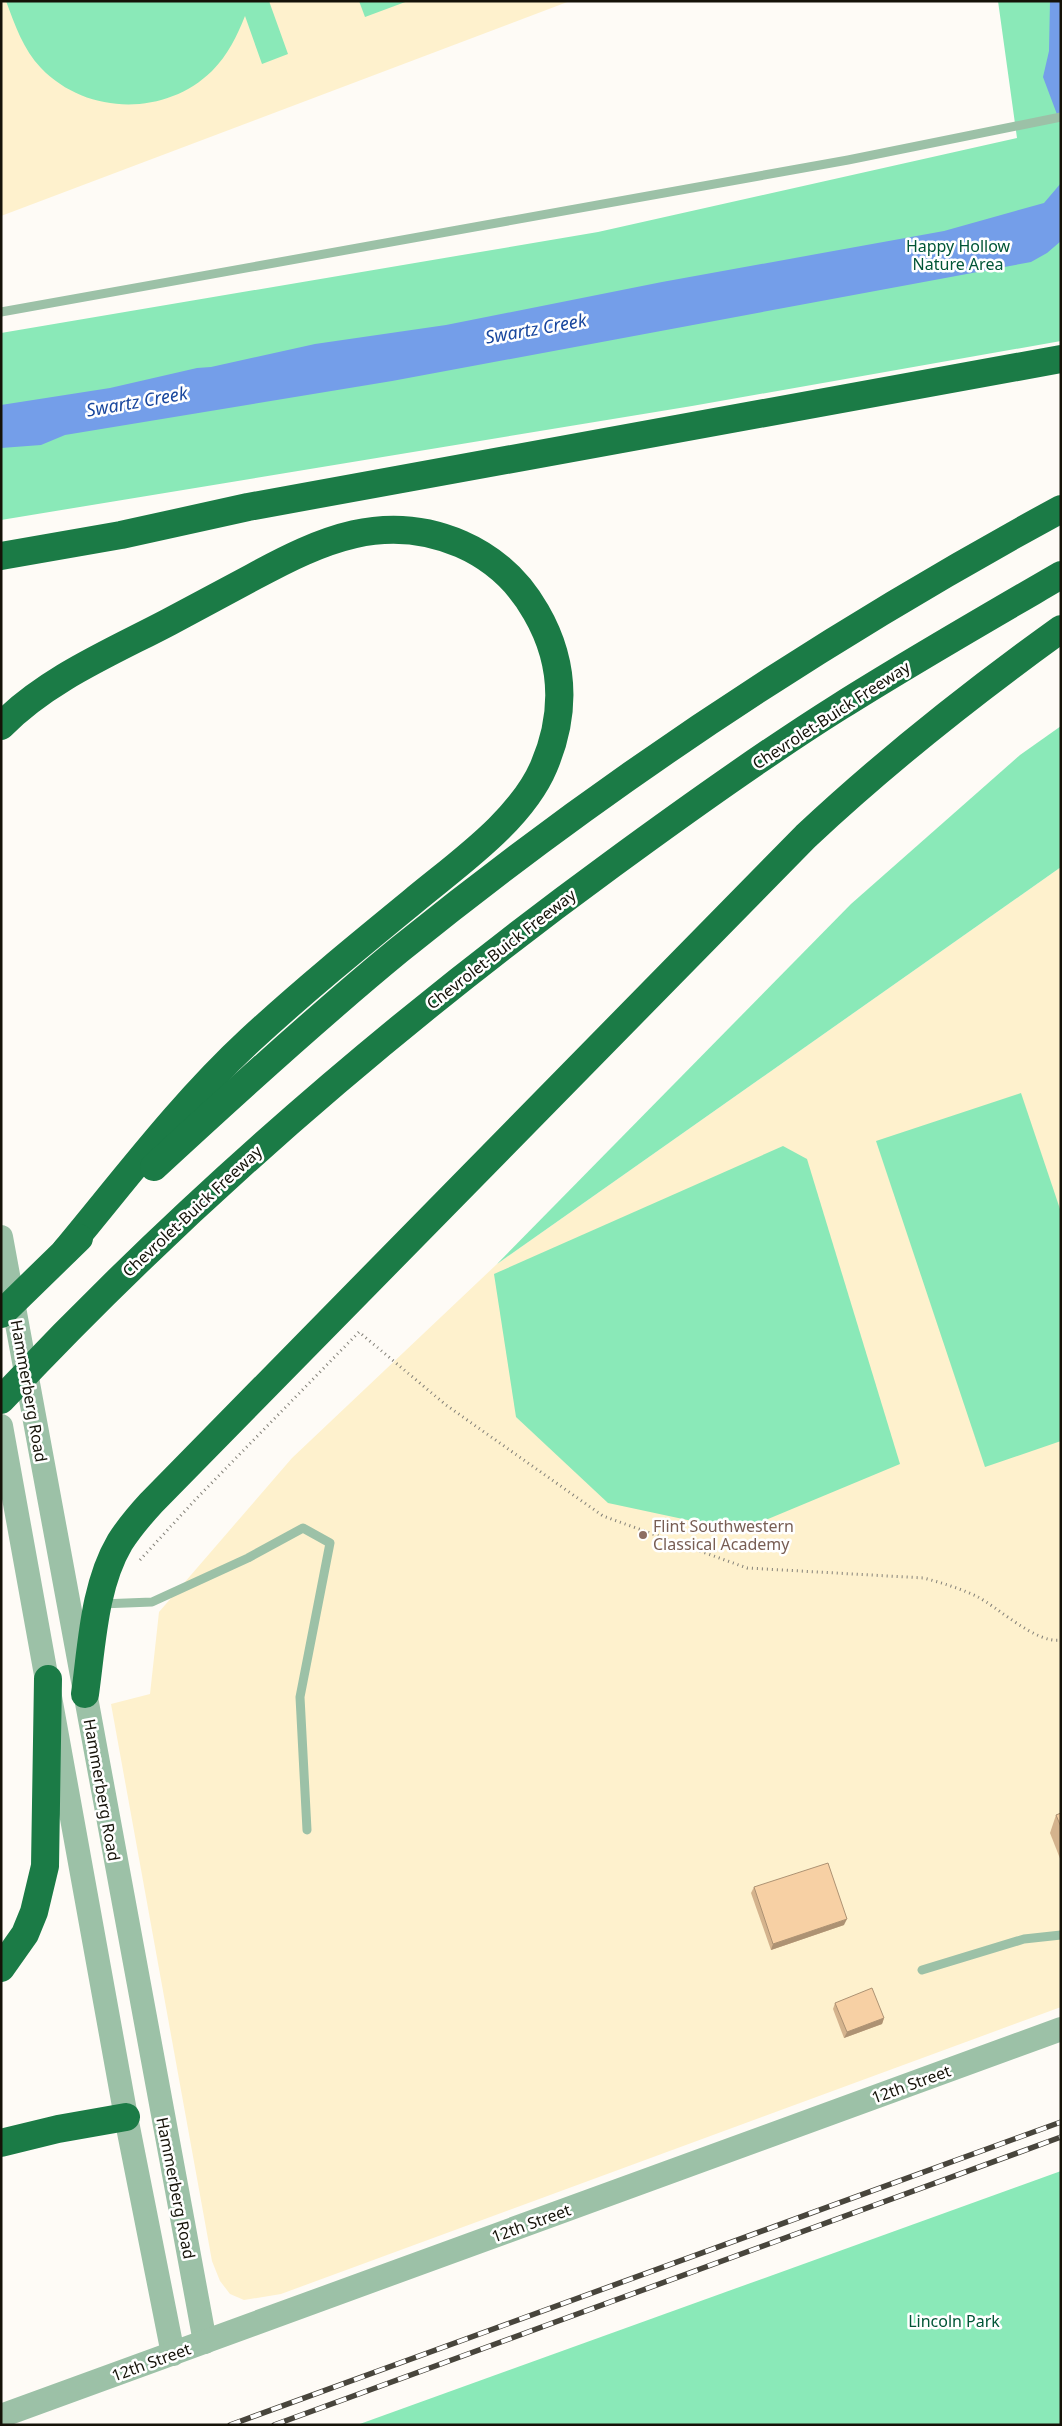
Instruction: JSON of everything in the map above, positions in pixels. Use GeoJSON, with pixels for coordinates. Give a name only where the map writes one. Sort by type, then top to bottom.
{"type":"FeatureCollection","features":[{"type":"Feature","properties":{"kind":"highway"},"geometry":{"type":"LineString","coordinates":[[1,556],[121,535],[248,507],[1061,359]]}},
{"type":"Feature","properties":{"kind":"highway"},"geometry":{"type":"LineString","coordinates":[[1,1314],[62,1254],[304,1031],[400,949],[556,831],[719,714],[792,667],[970,560],[1061,509]]}},
{"type":"Feature","properties":{"kind":"highway"},"geometry":{"type":"LineString","coordinates":[[1,726],[28,702],[67,676],[284,560],[339,537],[370,530],[423,531],[470,548],[493,562],[513,579],[529,599],[544,624],[553,648],[558,676],[560,701],[558,725],[542,772],[528,794],[496,831],[320,978],[215,1073],[62,1254]]}},
{"type":"Feature","properties":{"kind":"highway","name":"Chevrolet-Buick Freeway"},"geometry":{"type":"LineString","coordinates":[[1,1400],[71,1328],[242,1162],[472,969],[704,797],[839,707],[1061,575]]}},
{"type":"Feature","properties":{"kind":"highway"},"geometry":{"type":"LineString","coordinates":[[85,1694],[99,1604],[112,1559],[120,1541],[151,1503],[806,836],[854,791],[966,700],[1061,629]]}},
{"type":"Feature","properties":{"kind":"highway"},"geometry":{"type":"LineString","coordinates":[[1,1968],[25,1934],[34,1912],[42,1883],[47,1831],[48,1679]]}},
{"type":"Feature","properties":{"kind":"highway"},"geometry":{"type":"LineString","coordinates":[[1,2143],[58,2129],[126,2117]]}},
{"type":"Feature","properties":{"kind":"street","name":"Hammerberg Road"},"geometry":{"type":"LineString","coordinates":[[1,1237],[154,2076],[205,2342]]}},
{"type":"Feature","properties":{"kind":"street","name":"Hammerberg Road"},"geometry":{"type":"LineString","coordinates":[[1,1426],[126,2117],[172,2354]]}},
{"type":"Feature","properties":{"kind":"street","name":"12th Street"},"geometry":{"type":"LineString","coordinates":[[1,2416],[1061,2029]]}},
{"type":"Feature","properties":{"kind":"street"},"geometry":{"type":"LineString","coordinates":[[126,2117],[145,2102],[154,2076]]}},
{"type":"Feature","properties":{"kind":"lane"},"geometry":{"type":"LineString","coordinates":[[1,312],[848,160],[1061,117]]}},
{"type":"Feature","properties":{"kind":"lane"},"geometry":{"type":"LineString","coordinates":[[99,1604],[152,1602],[248,1558],[303,1528],[330,1543],[300,1697],[307,1830]]}},
{"type":"Feature","properties":{"kind":"lane"},"geometry":{"type":"LineString","coordinates":[[922,1970],[1024,1939],[1061,1935]]}},
{"type":"Feature","properties":{"kind":"path"},"geometry":{"type":"LineString","coordinates":[[137,1563],[183,1511],[359,1332],[446,1405],[603,1516],[747,1568],[924,1578],[950,1585],[976,1596],[1039,1636],[1061,1640]]}},
{"type":"Feature","properties":{"kind":"shaded area"},"geometry":{"type":"Polygon","coordinates":[[[1,1],[570,1],[1,216],[1,1]]]}},
{"type":"Feature","properties":{"kind":"shaded area","name":"Flint Southwestern Classical Academy"},"geometry":{"type":"Polygon","coordinates":[[[1061,867],[1061,2007],[281,2294],[244,2300],[230,2294],[220,2281],[212,2261],[111,1704],[150,1694],[159,1612],[292,1458],[497,1264],[1061,867]]]}},
{"type":"Feature","properties":{"kind":"green space"},"geometry":{"type":"Polygon","coordinates":[[[6,1],[269,1],[288,54],[262,64],[245,16],[223,58],[212,71],[193,86],[172,97],[149,103],[102,102],[80,95],[59,84],[41,68],[24,45],[6,1]]]}},
{"type":"Feature","properties":{"kind":"green space"},"geometry":{"type":"Polygon","coordinates":[[[359,1],[408,1],[365,17],[359,1]]]}},
{"type":"Feature","properties":{"kind":"green space","name":"Happy Hollow Nature Area"},"geometry":{"type":"Polygon","coordinates":[[[998,1],[1061,1],[1061,341],[692,406],[1,520],[1,333],[598,232],[1017,138],[998,1]]]}},
{"type":"Feature","properties":{"kind":"green space"},"geometry":{"type":"Polygon","coordinates":[[[1061,726],[1061,867],[497,1264],[851,904],[1020,755],[1061,726]]]}},
{"type":"Feature","properties":{"kind":"green space"},"geometry":{"type":"Polygon","coordinates":[[[1021,1093],[1061,1212],[1061,1441],[985,1467],[876,1141],[1021,1093]]]}},
{"type":"Feature","properties":{"kind":"green space"},"geometry":{"type":"Polygon","coordinates":[[[783,1146],[807,1159],[900,1464],[739,1531],[608,1503],[516,1417],[494,1274],[783,1146]]]}},
{"type":"Feature","properties":{"kind":"green space","name":"Lincoln Park"},"geometry":{"type":"Polygon","coordinates":[[[1061,2171],[1061,2425],[357,2425],[1061,2171]]]}},
{"type":"Feature","properties":{"kind":"water"},"geometry":{"type":"Polygon","coordinates":[[[1050,1],[1061,1],[1061,125],[1043,77],[1049,51],[1050,1]]]}},
{"type":"Feature","properties":{"kind":"water","name":"Swartz Creek"},"geometry":{"type":"Polygon","coordinates":[[[1061,183],[1061,241],[1047,253],[1031,262],[392,381],[65,435],[41,445],[1,448],[1,405],[110,388],[315,344],[446,325],[662,282],[944,231],[1044,203],[1061,183]]]}},
{"type":"Feature","properties":{"kind":"building"},"geometry":{"type":"Polygon","coordinates":[[[1061,1813],[1061,1827],[1056,1815],[1061,1813]]]}},
{"type":"Feature","properties":{"kind":"building"},"geometry":{"type":"Polygon","coordinates":[[[828,1863],[847,1919],[773,1944],[754,1887],[828,1863]]]}},
{"type":"Feature","properties":{"kind":"building"},"geometry":{"type":"Polygon","coordinates":[[[872,1988],[884,2018],[847,2032],[835,2003],[872,1988]]]}},
{"type":"Feature","properties":{"kind":"railway"},"geometry":{"type":"LineString","coordinates":[[230,2425],[1061,2122]]}},
{"type":"Feature","properties":{"kind":"railway"},"geometry":{"type":"LineString","coordinates":[[274,2425],[1061,2137]]}},
{"type":"Feature","properties":{"kind":"place","name":"Flint Southwestern Classical Academy"},"geometry":{"type":"Point","coordinates":[643,1535]}}]}
